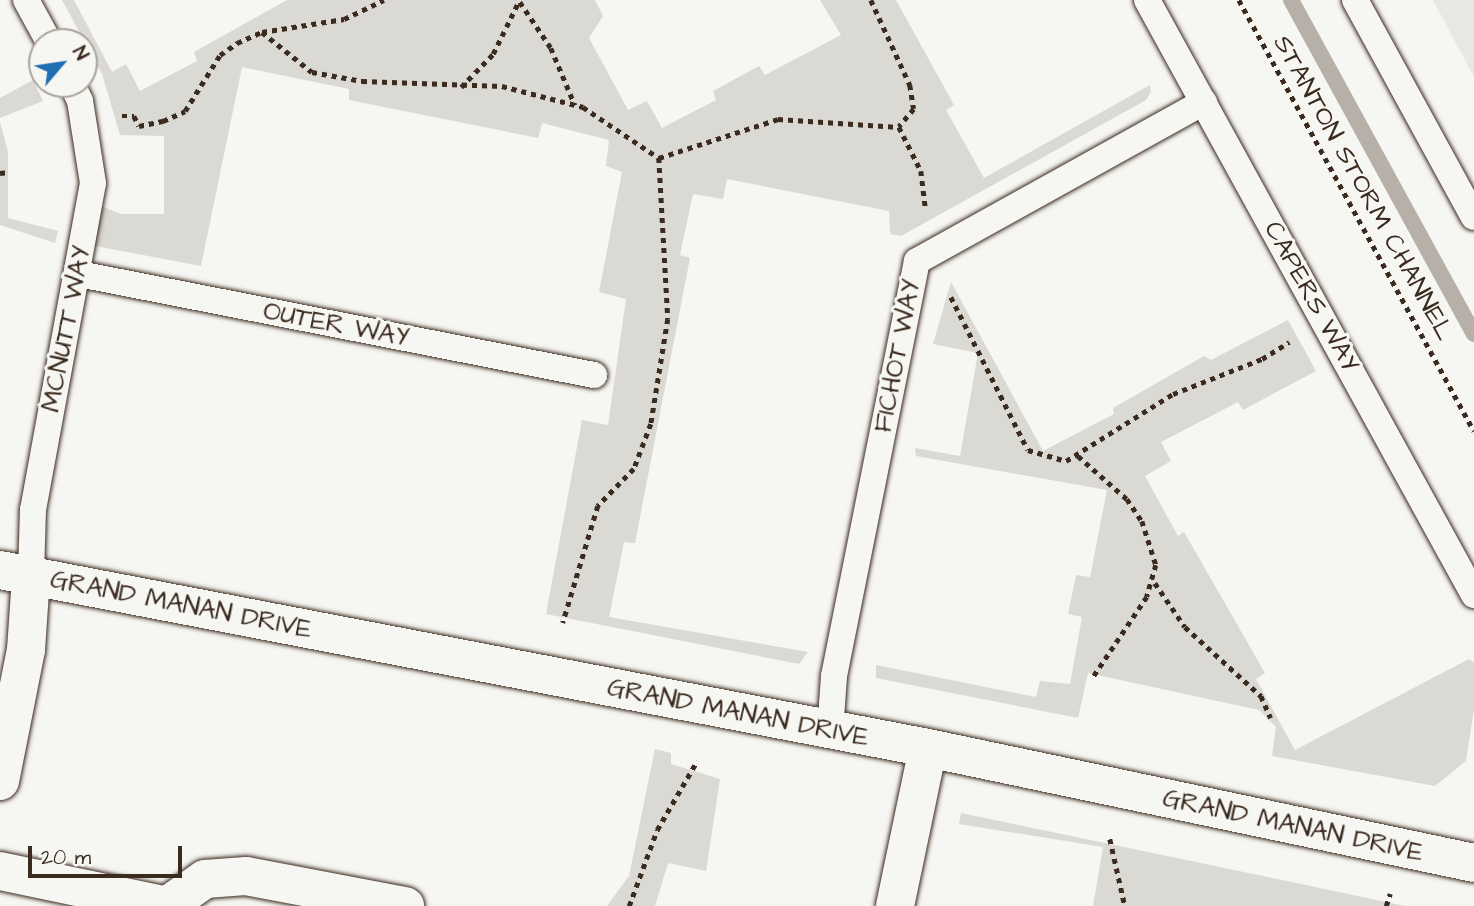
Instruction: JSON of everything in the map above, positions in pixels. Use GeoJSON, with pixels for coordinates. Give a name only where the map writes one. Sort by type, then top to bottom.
{"type":"FeatureCollection","features":[{"type":"Feature","properties":{"kind":"street","name":"GRAND MANAN DRIVE"},"geometry":{"type":"LineString","coordinates":[[15,573],[830,732],[928,748],[1474,863]]}},
{"type":"Feature","properties":{"kind":"street"},"geometry":{"type":"LineString","coordinates":[[0,781],[26,650],[15,573]]}},
{"type":"Feature","properties":{"kind":"street"},"geometry":{"type":"LineString","coordinates":[[895,906],[928,748]]}},
{"type":"Feature","properties":{"kind":"street"},"geometry":{"type":"LineString","coordinates":[[0,871],[168,906],[205,879],[246,876],[405,906]]}},
{"type":"Feature","properties":{"kind":"lane"},"geometry":{"type":"LineString","coordinates":[[26,0],[41,28]]}},
{"type":"Feature","properties":{"kind":"lane","name":"CAPERS WAY"},"geometry":{"type":"LineString","coordinates":[[1147,0],[1474,595]]}},
{"type":"Feature","properties":{"kind":"lane"},"geometry":{"type":"LineString","coordinates":[[1355,0],[1474,217]]}},
{"type":"Feature","properties":{"kind":"lane","name":"MCNUTT WAY"},"geometry":{"type":"LineString","coordinates":[[15,573],[33,510],[79,274],[93,183],[83,120],[76,98]]}},
{"type":"Feature","properties":{"kind":"lane","name":"FICHOT WAY"},"geometry":{"type":"LineString","coordinates":[[830,732],[834,676],[918,261],[1204,102]]}},
{"type":"Feature","properties":{"kind":"lane","name":"OUTER WAY"},"geometry":{"type":"LineString","coordinates":[[79,274],[594,375]]}},
{"type":"Feature","properties":{"kind":"path"},"geometry":{"type":"LineString","coordinates":[[83,120],[134,116],[139,126],[185,111],[220,55],[262,32],[344,19],[384,0]]}},
{"type":"Feature","properties":{"kind":"path"},"geometry":{"type":"LineString","coordinates":[[872,0],[910,85],[914,109],[899,127]]}},
{"type":"Feature","properties":{"kind":"path","name":"STANTON STORM CHANNEL"},"geometry":{"type":"LineString","coordinates":[[1239,0],[1474,431]]}},
{"type":"Feature","properties":{"kind":"path"},"geometry":{"type":"LineString","coordinates":[[461,87],[493,54],[520,1],[551,48],[575,105]]}},
{"type":"Feature","properties":{"kind":"path"},"geometry":{"type":"LineString","coordinates":[[262,32],[312,72],[461,87],[502,86],[575,105],[659,158]]}},
{"type":"Feature","properties":{"kind":"path"},"geometry":{"type":"LineString","coordinates":[[659,158],[778,119],[899,127]]}},
{"type":"Feature","properties":{"kind":"path"},"geometry":{"type":"LineString","coordinates":[[899,127],[921,171],[930,254],[1028,450],[1066,461],[1078,456],[1091,443],[1173,394],[1262,359],[1320,313]]}},
{"type":"Feature","properties":{"kind":"path"},"geometry":{"type":"LineString","coordinates":[[563,623],[598,506],[635,469],[651,424],[668,319],[659,158]]}},
{"type":"Feature","properties":{"kind":"path"},"geometry":{"type":"LineString","coordinates":[[0,173],[9,172]]}},
{"type":"Feature","properties":{"kind":"path"},"geometry":{"type":"LineString","coordinates":[[1078,456],[1111,482],[1142,521],[1156,565],[1155,583],[1091,680]]}},
{"type":"Feature","properties":{"kind":"path"},"geometry":{"type":"LineString","coordinates":[[1155,583],[1185,627],[1261,696],[1271,718]]}},
{"type":"Feature","properties":{"kind":"path"},"geometry":{"type":"LineString","coordinates":[[629,906],[657,831],[697,761]]}},
{"type":"Feature","properties":{"kind":"path"},"geometry":{"type":"LineString","coordinates":[[1110,839],[1125,906]]}},
{"type":"Feature","properties":{"kind":"path"},"geometry":{"type":"LineString","coordinates":[[1387,906],[1390,894]]}},
{"type":"Feature","properties":{"kind":"shaded area"},"geometry":{"type":"Polygon","coordinates":[[[62,0],[74,0],[89,28],[77,28],[62,0]]]}},
{"type":"Feature","properties":{"kind":"shaded area"},"geometry":{"type":"Polygon","coordinates":[[[287,0],[595,0],[603,16],[589,38],[628,110],[647,101],[662,128],[716,100],[713,91],[759,66],[765,75],[841,35],[820,0],[896,0],[954,105],[946,110],[984,178],[1150,85],[1151,92],[1146,100],[901,236],[890,234],[889,211],[727,179],[723,199],[693,194],[680,255],[690,258],[635,543],[624,542],[609,617],[808,652],[799,664],[546,614],[582,420],[608,425],[626,299],[599,292],[622,172],[606,166],[609,140],[542,123],[538,138],[349,100],[349,89],[242,67],[201,266],[90,245],[96,204],[121,214],[164,214],[164,136],[120,135],[98,67],[98,45],[112,72],[126,64],[140,91],[197,61],[194,52],[287,0]]]}},
{"type":"Feature","properties":{"kind":"shaded area"},"geometry":{"type":"Polygon","coordinates":[[[1433,0],[1474,0],[1474,77],[1433,0]]]}},
{"type":"Feature","properties":{"kind":"shaded area"},"geometry":{"type":"Polygon","coordinates":[[[28,83],[28,98],[42,98],[43,101],[0,118],[0,98],[28,83]]]}},
{"type":"Feature","properties":{"kind":"shaded area"},"geometry":{"type":"Polygon","coordinates":[[[0,122],[8,152],[8,218],[58,231],[55,243],[0,225],[0,122]]]}},
{"type":"Feature","properties":{"kind":"shaded area"},"geometry":{"type":"Polygon","coordinates":[[[951,282],[1043,451],[1114,414],[1113,408],[1204,356],[1211,360],[1288,320],[1316,371],[1243,410],[1238,402],[1161,442],[1171,461],[1145,476],[1178,536],[1184,532],[1265,673],[1256,679],[1295,750],[1469,659],[1474,663],[1474,709],[1466,761],[1435,786],[1272,756],[1276,727],[1259,710],[1088,673],[1078,718],[876,678],[876,665],[1036,697],[1040,681],[1070,684],[1082,617],[1068,614],[1076,575],[1090,577],[1107,490],[916,456],[915,448],[960,456],[978,353],[933,344],[951,282]]]}},
{"type":"Feature","properties":{"kind":"shaded area"},"geometry":{"type":"Polygon","coordinates":[[[655,749],[671,753],[671,764],[720,779],[706,871],[668,863],[655,906],[607,906],[629,876],[655,749]]]}},
{"type":"Feature","properties":{"kind":"shaded area"},"geometry":{"type":"Polygon","coordinates":[[[961,813],[1405,906],[1093,906],[1103,847],[959,824],[961,813]]]}},
{"type":"Feature","properties":{"kind":"waterway","name":"STANTON STORM CHANNEL"},"geometry":{"type":"LineString","coordinates":[[1291,0],[1474,334]]}}]}
